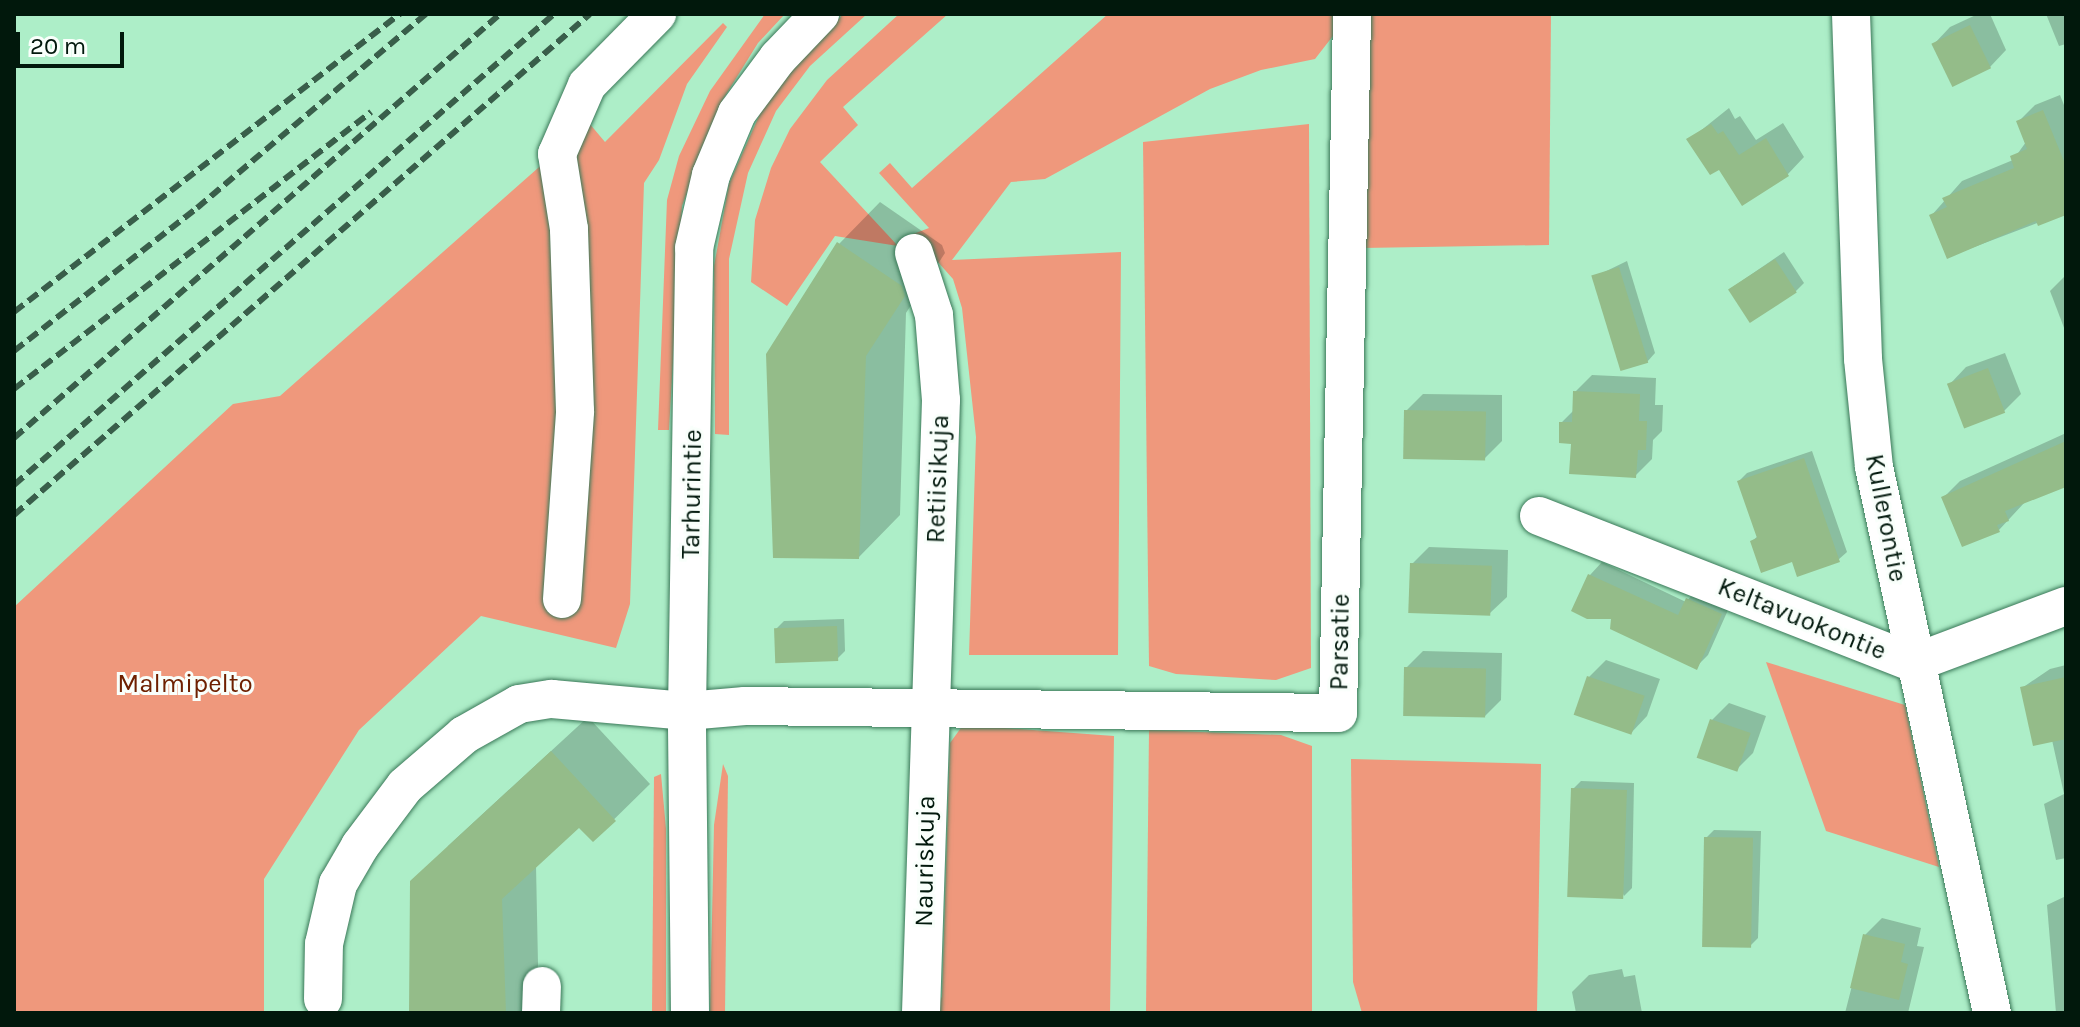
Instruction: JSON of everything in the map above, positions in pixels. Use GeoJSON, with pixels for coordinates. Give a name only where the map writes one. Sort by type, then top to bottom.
{"type":"FeatureCollection","features":[{"type":"Feature","properties":{"kind":"street"},"geometry":{"type":"LineString","coordinates":[[562,599],[575,411],[569,229],[557,154],[587,85],[657,14]]}},
{"type":"Feature","properties":{"kind":"street","name":"Tarhurintie"},"geometry":{"type":"LineString","coordinates":[[690,1013],[687,711],[693,276],[700,214],[737,113],[778,58],[820,14]]}},
{"type":"Feature","properties":{"kind":"street","name":"Parsatie"},"geometry":{"type":"LineString","coordinates":[[323,999],[324,944],[338,884],[405,786],[464,735],[519,704],[552,699],[687,711],[745,706],[1338,713],[1352,14]]}},
{"type":"Feature","properties":{"kind":"street","name":"Kullerontie"},"geometry":{"type":"LineString","coordinates":[[1851,14],[1863,359],[1874,467],[1992,1013]]}},
{"type":"Feature","properties":{"kind":"street","name":"Retiisikuja"},"geometry":{"type":"LineString","coordinates":[[914,253],[934,315],[941,400],[928,709]]}},
{"type":"Feature","properties":{"kind":"street","name":"Keltavuokontie"},"geometry":{"type":"LineString","coordinates":[[1539,516],[1914,663],[2066,606]]}},
{"type":"Feature","properties":{"kind":"street","name":"Nauriskuja"},"geometry":{"type":"LineString","coordinates":[[921,1013],[928,709]]}},
{"type":"Feature","properties":{"kind":"green space"},"geometry":{"type":"Polygon","coordinates":[[[765,14],[785,14],[758,43],[722,101],[682,206],[669,430],[658,430],[667,200],[679,156],[710,91],[765,14]]]}},
{"type":"Feature","properties":{"kind":"green space"},"geometry":{"type":"Polygon","coordinates":[[[843,14],[867,14],[810,66],[776,111],[748,173],[729,259],[729,435],[715,434],[714,266],[729,184],[766,100],[843,14]]]}},
{"type":"Feature","properties":{"kind":"green space"},"geometry":{"type":"Polygon","coordinates":[[[899,14],[948,14],[843,107],[858,125],[820,162],[898,246],[835,236],[787,306],[751,282],[755,220],[771,168],[790,129],[827,80],[899,14]]]}},
{"type":"Feature","properties":{"kind":"green space"},"geometry":{"type":"Polygon","coordinates":[[[1108,14],[1350,14],[1315,59],[1261,70],[1210,89],[1045,179],[1011,182],[952,260],[1121,252],[1118,655],[969,655],[976,437],[962,308],[953,279],[913,234],[929,228],[879,173],[890,163],[912,188],[1108,14]]]}},
{"type":"Feature","properties":{"kind":"green space"},"geometry":{"type":"Polygon","coordinates":[[[1373,14],[1551,14],[1549,245],[1362,248],[1338,70],[1373,14]]]}},
{"type":"Feature","properties":{"kind":"green space","name":"Malmipelto"},"geometry":{"type":"Polygon","coordinates":[[[723,23],[727,27],[687,84],[659,160],[644,183],[630,604],[616,648],[481,616],[359,730],[264,879],[264,1013],[14,1013],[14,607],[233,404],[280,396],[589,123],[605,142],[723,23]]]}},
{"type":"Feature","properties":{"kind":"green space"},"geometry":{"type":"Polygon","coordinates":[[[1309,124],[1311,668],[1276,680],[1176,674],[1149,666],[1143,142],[1309,124]]]}},
{"type":"Feature","properties":{"kind":"green space"},"geometry":{"type":"Polygon","coordinates":[[[1766,662],[1905,705],[1939,867],[1826,831],[1766,662]]]}},
{"type":"Feature","properties":{"kind":"green space"},"geometry":{"type":"Polygon","coordinates":[[[963,725],[1114,736],[1110,1013],[936,1013],[942,996],[950,743],[963,725]]]}},
{"type":"Feature","properties":{"kind":"green space"},"geometry":{"type":"Polygon","coordinates":[[[1149,730],[1281,735],[1312,746],[1312,1013],[1146,1013],[1149,730]]]}},
{"type":"Feature","properties":{"kind":"green space"},"geometry":{"type":"Polygon","coordinates":[[[1351,759],[1541,764],[1537,1013],[1362,1013],[1353,982],[1351,759]]]}},
{"type":"Feature","properties":{"kind":"green space"},"geometry":{"type":"Polygon","coordinates":[[[723,764],[728,776],[725,1013],[710,1013],[714,825],[723,764]]]}},
{"type":"Feature","properties":{"kind":"green space"},"geometry":{"type":"Polygon","coordinates":[[[661,774],[666,829],[666,1013],[652,1013],[654,777],[661,774]]]}},
{"type":"Feature","properties":{"kind":"building"},"geometry":{"type":"Polygon","coordinates":[[[1970,25],[1991,68],[1952,87],[1931,44],[1970,25]]]}},
{"type":"Feature","properties":{"kind":"building"},"geometry":{"type":"Polygon","coordinates":[[[2043,110],[2066,166],[2066,215],[2038,226],[2036,221],[1947,259],[1929,215],[1947,207],[1942,198],[2014,168],[2010,156],[2027,149],[2016,121],[2043,110]]]}},
{"type":"Feature","properties":{"kind":"building"},"geometry":{"type":"Polygon","coordinates":[[[1711,124],[1718,134],[1723,131],[1739,155],[1766,138],[1789,176],[1742,206],[1719,170],[1710,175],[1686,139],[1711,124]]]}},
{"type":"Feature","properties":{"kind":"building"},"geometry":{"type":"Polygon","coordinates":[[[837,242],[902,286],[905,296],[866,356],[859,559],[773,558],[766,354],[837,242]]]}},
{"type":"Feature","properties":{"kind":"building"},"geometry":{"type":"Polygon","coordinates":[[[1775,259],[1797,293],[1750,323],[1728,289],[1775,259]]]}},
{"type":"Feature","properties":{"kind":"building"},"geometry":{"type":"Polygon","coordinates":[[[1619,267],[1648,363],[1621,371],[1591,275],[1619,267]]]}},
{"type":"Feature","properties":{"kind":"building"},"geometry":{"type":"Polygon","coordinates":[[[1988,368],[2005,413],[1964,429],[1947,384],[1988,368]]]}},
{"type":"Feature","properties":{"kind":"building"},"geometry":{"type":"Polygon","coordinates":[[[1573,391],[1640,394],[1639,421],[1647,421],[1646,450],[1638,450],[1636,478],[1569,474],[1571,444],[1559,443],[1559,422],[1572,422],[1573,391]]]}},
{"type":"Feature","properties":{"kind":"building"},"geometry":{"type":"Polygon","coordinates":[[[1404,410],[1486,411],[1485,460],[1403,459],[1404,410]]]}},
{"type":"Feature","properties":{"kind":"building"},"geometry":{"type":"Polygon","coordinates":[[[2066,441],[2066,487],[2005,511],[2009,521],[1997,525],[2000,532],[1962,547],[1941,497],[2066,441]]]}},
{"type":"Feature","properties":{"kind":"building"},"geometry":{"type":"Polygon","coordinates":[[[1804,458],[1840,562],[1797,577],[1792,562],[1761,573],[1750,541],[1757,538],[1737,481],[1804,458]]]}},
{"type":"Feature","properties":{"kind":"building"},"geometry":{"type":"Polygon","coordinates":[[[1410,563],[1492,566],[1490,616],[1408,613],[1410,563]]]}},
{"type":"Feature","properties":{"kind":"building"},"geometry":{"type":"Polygon","coordinates":[[[1588,574],[1678,615],[1686,598],[1722,614],[1697,670],[1610,629],[1611,619],[1587,619],[1571,611],[1588,574]]]}},
{"type":"Feature","properties":{"kind":"building"},"geometry":{"type":"Polygon","coordinates":[[[837,626],[838,661],[775,663],[774,628],[837,626]]]}},
{"type":"Feature","properties":{"kind":"building"},"geometry":{"type":"Polygon","coordinates":[[[1404,667],[1486,668],[1485,717],[1403,716],[1404,667]]]}},
{"type":"Feature","properties":{"kind":"building"},"geometry":{"type":"Polygon","coordinates":[[[1587,676],[1645,696],[1631,735],[1574,715],[1587,676]]]}},
{"type":"Feature","properties":{"kind":"building"},"geometry":{"type":"Polygon","coordinates":[[[2066,677],[2066,739],[2033,746],[2020,687],[2066,677]]]}},
{"type":"Feature","properties":{"kind":"building"},"geometry":{"type":"Polygon","coordinates":[[[1710,719],[1751,733],[1737,772],[1697,758],[1710,719]]]}},
{"type":"Feature","properties":{"kind":"building"},"geometry":{"type":"Polygon","coordinates":[[[551,751],[616,821],[593,842],[579,828],[502,899],[506,1013],[409,1013],[410,881],[551,751]]]}},
{"type":"Feature","properties":{"kind":"building"},"geometry":{"type":"Polygon","coordinates":[[[1571,788],[1627,790],[1623,899],[1567,897],[1571,788]]]}},
{"type":"Feature","properties":{"kind":"building"},"geometry":{"type":"Polygon","coordinates":[[[1704,837],[1753,838],[1751,948],[1702,947],[1704,837]]]}},
{"type":"Feature","properties":{"kind":"building"},"geometry":{"type":"Polygon","coordinates":[[[1863,934],[1905,944],[1901,962],[1908,964],[1899,1000],[1850,988],[1863,934]]]}},
{"type":"Feature","properties":{"kind":"railway"},"geometry":{"type":"LineString","coordinates":[[14,312],[400,14]]}},
{"type":"Feature","properties":{"kind":"railway"},"geometry":{"type":"LineString","coordinates":[[14,351],[197,208],[426,14]]}},
{"type":"Feature","properties":{"kind":"railway"},"geometry":{"type":"LineString","coordinates":[[14,438],[500,14]]}},
{"type":"Feature","properties":{"kind":"railway"},"geometry":{"type":"LineString","coordinates":[[14,485],[554,14]]}},
{"type":"Feature","properties":{"kind":"railway"},"geometry":{"type":"LineString","coordinates":[[14,515],[590,14]]}},
{"type":"Feature","properties":{"kind":"railway"},"geometry":{"type":"LineString","coordinates":[[14,389],[371,112]]}}]}
